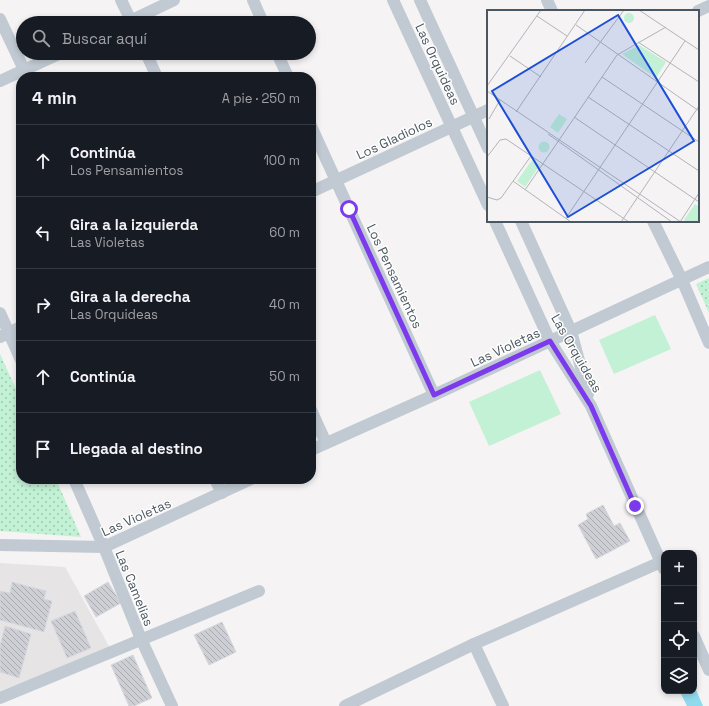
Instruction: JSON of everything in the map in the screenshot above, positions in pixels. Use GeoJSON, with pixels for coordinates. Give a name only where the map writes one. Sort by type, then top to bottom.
{"type":"FeatureCollection","features":[{"type":"Feature","properties":{"kind":"street"},"geometry":{"type":"LineString","coordinates":[[121,0],[128,16]]}},
{"type":"Feature","properties":{"kind":"street"},"geometry":{"type":"LineString","coordinates":[[142,16],[174,0]]}},
{"type":"Feature","properties":{"kind":"street"},"geometry":{"type":"LineString","coordinates":[[253,0],[260,16]]}},
{"type":"Feature","properties":{"kind":"street","name":"Las Orquideas"},"geometry":{"type":"LineString","coordinates":[[393,0],[487,203]]}},
{"type":"Feature","properties":{"kind":"street","name":"Las Orquideas"},"geometry":{"type":"LineString","coordinates":[[420,0],[487,146]]}},
{"type":"Feature","properties":{"kind":"street"},"geometry":{"type":"LineString","coordinates":[[547,0],[552,10]]}},
{"type":"Feature","properties":{"kind":"street"},"geometry":{"type":"LineString","coordinates":[[699,11],[709,6]]}},
{"type":"Feature","properties":{"kind":"street"},"geometry":{"type":"LineString","coordinates":[[0,19],[16,52]]}},
{"type":"Feature","properties":{"kind":"street"},"geometry":{"type":"LineString","coordinates":[[20,60],[26,72]]}},
{"type":"Feature","properties":{"kind":"street"},"geometry":{"type":"LineString","coordinates":[[28,72],[49,60]]}},
{"type":"Feature","properties":{"kind":"street"},"geometry":{"type":"LineString","coordinates":[[149,60],[155,72]]}},
{"type":"Feature","properties":{"kind":"street"},"geometry":{"type":"LineString","coordinates":[[280,60],[286,72]]}},
{"type":"Feature","properties":{"kind":"street"},"geometry":{"type":"LineString","coordinates":[[0,81],[16,76]]}},
{"type":"Feature","properties":{"kind":"street","name":"Los Gladiolos"},"geometry":{"type":"LineString","coordinates":[[316,190],[487,110]]}},
{"type":"Feature","properties":{"kind":"street","name":"Los Pensamientos"},"geometry":{"type":"LineString","coordinates":[[316,137],[434,395]]}},
{"type":"Feature","properties":{"kind":"street","name":"Las Orquideas"},"geometry":{"type":"LineString","coordinates":[[495,222],[550,341],[591,406]]}},
{"type":"Feature","properties":{"kind":"street","name":"Las Orquideas"},"geometry":{"type":"LineString","coordinates":[[521,222],[571,331],[591,406]]}},
{"type":"Feature","properties":{"kind":"street"},"geometry":{"type":"LineString","coordinates":[[653,222],[682,280],[709,342]]}},
{"type":"Feature","properties":{"kind":"street","name":"Las Violetas"},"geometry":{"type":"LineString","coordinates":[[316,448],[434,395],[709,267]]}},
{"type":"Feature","properties":{"kind":"street"},"geometry":{"type":"LineString","coordinates":[[0,313],[4,335],[16,353]]}},
{"type":"Feature","properties":{"kind":"street"},"geometry":{"type":"LineString","coordinates":[[4,335],[16,329]]}},
{"type":"Feature","properties":{"kind":"street"},"geometry":{"type":"LineString","coordinates":[[591,406],[661,564]]}},
{"type":"Feature","properties":{"kind":"street"},"geometry":{"type":"LineString","coordinates":[[316,421],[326,443]]}},
{"type":"Feature","properties":{"kind":"street","name":"Las Camelias"},"geometry":{"type":"LineString","coordinates":[[76,484],[104,547],[141,639],[172,706]]}},
{"type":"Feature","properties":{"kind":"street"},"geometry":{"type":"LineString","coordinates":[[218,484],[222,493]]}},
{"type":"Feature","properties":{"kind":"street","name":"Las Violetas"},"geometry":{"type":"LineString","coordinates":[[0,545],[104,547],[241,484]]}},
{"type":"Feature","properties":{"kind":"street"},"geometry":{"type":"LineString","coordinates":[[345,706],[474,644],[661,566]]}},
{"type":"Feature","properties":{"kind":"street"},"geometry":{"type":"LineString","coordinates":[[0,698],[259,591]]}},
{"type":"Feature","properties":{"kind":"street"},"geometry":{"type":"LineString","coordinates":[[474,644],[503,706]]}},
{"type":"Feature","properties":{"kind":"street"},"geometry":{"type":"LineString","coordinates":[[704,645],[709,670]]}},
{"type":"Feature","properties":{"kind":"shaded area"},"geometry":{"type":"Polygon","coordinates":[[[0,563],[65,567],[110,648],[0,691],[0,563]]]}},
{"type":"Feature","properties":{"kind":"green space"},"geometry":{"type":"Polygon","coordinates":[[[709,278],[709,313],[696,284],[709,278]]]}},
{"type":"Feature","properties":{"kind":"green space"},"geometry":{"type":"Polygon","coordinates":[[[655,315],[671,349],[614,374],[599,340],[655,315]]]}},
{"type":"Feature","properties":{"kind":"green space"},"geometry":{"type":"Polygon","coordinates":[[[0,354],[16,389],[16,484],[58,484],[81,537],[0,531],[0,354]]]}},
{"type":"Feature","properties":{"kind":"green space"},"geometry":{"type":"Polygon","coordinates":[[[540,370],[561,414],[489,446],[469,402],[540,370]]]}},
{"type":"Feature","properties":{"kind":"water"},"geometry":{"type":"Polygon","coordinates":[[[697,692],[703,706],[687,706],[681,694],[697,694],[697,692]]]}},
{"type":"Feature","properties":{"kind":"building"},"geometry":{"type":"Polygon","coordinates":[[[603,505],[614,526],[620,523],[630,541],[596,559],[578,525],[588,519],[586,514],[603,505]]]}},
{"type":"Feature","properties":{"kind":"building"},"geometry":{"type":"Polygon","coordinates":[[[12,582],[46,591],[44,599],[52,601],[44,632],[0,620],[0,591],[10,593],[12,582]]]}},
{"type":"Feature","properties":{"kind":"building"},"geometry":{"type":"Polygon","coordinates":[[[108,582],[121,603],[96,617],[84,596],[108,582]]]}},
{"type":"Feature","properties":{"kind":"building"},"geometry":{"type":"Polygon","coordinates":[[[75,611],[91,648],[67,658],[51,621],[75,611]]]}},
{"type":"Feature","properties":{"kind":"building"},"geometry":{"type":"Polygon","coordinates":[[[222,622],[236,652],[209,665],[194,635],[222,622]]]}},
{"type":"Feature","properties":{"kind":"building"},"geometry":{"type":"Polygon","coordinates":[[[5,626],[31,634],[19,678],[0,672],[0,646],[5,626]]]}},
{"type":"Feature","properties":{"kind":"building"},"geometry":{"type":"Polygon","coordinates":[[[133,655],[152,698],[134,706],[129,706],[111,665],[133,655]]]}},
{"type":"Feature","properties":{"kind":"route"},"geometry":{"type":"LineString","coordinates":[[349,209],[434,395],[550,341],[591,406],[635,506]]}}]}
